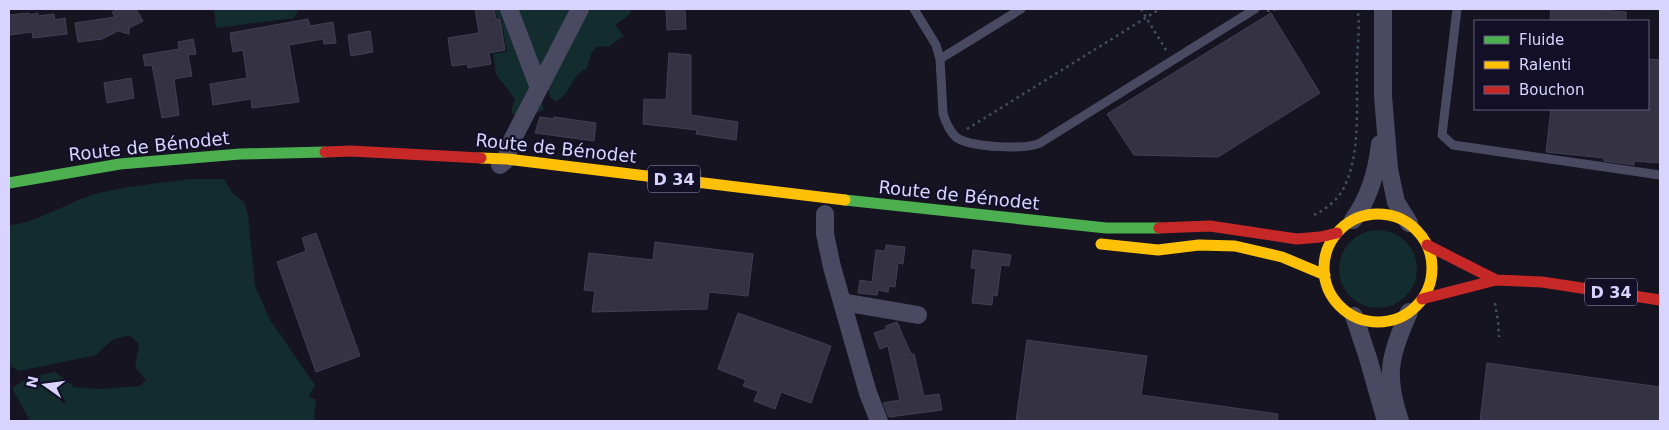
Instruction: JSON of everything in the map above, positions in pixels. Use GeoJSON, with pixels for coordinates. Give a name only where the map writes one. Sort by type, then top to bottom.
{"type":"FeatureCollection","features":[{"type":"Feature","properties":{"kind":"main road","name":"Route de Bénodet"},"geometry":{"type":"LineString","coordinates":[[9,183],[120,164],[231,155],[351,151],[409,153],[507,159],[928,210],[1114,228],[1144,229],[1222,226],[1297,239],[1337,233]]}},
{"type":"Feature","properties":{"kind":"main road"},"geometry":{"type":"LineString","coordinates":[[1367,215],[1396,216],[1409,223],[1422,236],[1427,244],[1431,258],[1432,272],[1429,286],[1422,299],[1409,312],[1396,319],[1382,322],[1367,321],[1354,316],[1334,299],[1328,288],[1325,275],[1325,260],[1329,246],[1337,233],[1353,220],[1367,215]]}},
{"type":"Feature","properties":{"kind":"main road"},"geometry":{"type":"LineString","coordinates":[[1088,243],[1165,250],[1202,245],[1223,245],[1274,254],[1298,262],[1325,275]]}},
{"type":"Feature","properties":{"kind":"main road","name":"D 34"},"geometry":{"type":"LineString","coordinates":[[1427,244],[1496,280]]}},
{"type":"Feature","properties":{"kind":"main road","name":"D 34"},"geometry":{"type":"LineString","coordinates":[[1422,299],[1496,280],[1542,282],[1660,300]]}},
{"type":"Feature","properties":{"kind":"street"},"geometry":{"type":"LineString","coordinates":[[509,9],[539,88]]}},
{"type":"Feature","properties":{"kind":"street"},"geometry":{"type":"LineString","coordinates":[[440,172],[451,165],[496,168],[507,159],[509,146],[580,9]]}},
{"type":"Feature","properties":{"kind":"street"},"geometry":{"type":"LineString","coordinates":[[1353,220],[1367,198],[1375,170],[1382,126],[1383,9]]}},
{"type":"Feature","properties":{"kind":"street"},"geometry":{"type":"LineString","coordinates":[[1383,96],[1392,188],[1396,202],[1409,223]]}},
{"type":"Feature","properties":{"kind":"street"},"geometry":{"type":"LineString","coordinates":[[409,153],[420,170]]}},
{"type":"Feature","properties":{"kind":"street"},"geometry":{"type":"LineString","coordinates":[[803,194],[818,202],[825,214],[826,243],[868,393],[879,421]]}},
{"type":"Feature","properties":{"kind":"street"},"geometry":{"type":"LineString","coordinates":[[825,214],[832,207],[904,215],[928,210]]}},
{"type":"Feature","properties":{"kind":"street"},"geometry":{"type":"LineString","coordinates":[[842,302],[918,315]]}},
{"type":"Feature","properties":{"kind":"street"},"geometry":{"type":"LineString","coordinates":[[1400,421],[1390,386],[1390,373],[1399,338],[1409,312]]}},
{"type":"Feature","properties":{"kind":"street"},"geometry":{"type":"LineString","coordinates":[[1354,316],[1386,421]]}},
{"type":"Feature","properties":{"kind":"lane"},"geometry":{"type":"LineString","coordinates":[[914,9],[936,45],[940,59],[942,113],[955,136],[960,140],[987,145],[1024,148],[1033,146],[1113,98],[1255,9]]}},
{"type":"Feature","properties":{"kind":"lane"},"geometry":{"type":"LineString","coordinates":[[940,59],[1021,9]]}},
{"type":"Feature","properties":{"kind":"lane"},"geometry":{"type":"LineString","coordinates":[[1457,9],[1442,135],[1453,145],[1660,175]]}},
{"type":"Feature","properties":{"kind":"path"},"geometry":{"type":"LineString","coordinates":[[955,136],[1160,9]]}},
{"type":"Feature","properties":{"kind":"path"},"geometry":{"type":"LineString","coordinates":[[1310,216],[1320,212],[1337,198],[1346,184],[1352,166],[1356,109],[1357,9]]}},
{"type":"Feature","properties":{"kind":"path"},"geometry":{"type":"LineString","coordinates":[[1495,301],[1499,336]]}},
{"type":"Feature","properties":{"kind":"green space"},"geometry":{"type":"Polygon","coordinates":[[[214,9],[299,9],[294,18],[216,28],[214,9]]]}},
{"type":"Feature","properties":{"kind":"green space"},"geometry":{"type":"Polygon","coordinates":[[[495,9],[631,9],[630,14],[615,25],[624,36],[609,46],[596,47],[591,54],[587,68],[578,74],[565,94],[556,102],[550,97],[546,75],[540,96],[544,110],[518,119],[511,112],[515,99],[496,74],[493,54],[507,52],[501,18],[497,18],[495,9]]]}},
{"type":"Feature","properties":{"kind":"green space"},"geometry":{"type":"Polygon","coordinates":[[[190,179],[224,179],[233,194],[244,202],[248,215],[255,286],[270,320],[315,385],[309,396],[316,400],[315,421],[30,421],[12,388],[28,378],[55,372],[74,387],[99,389],[140,386],[146,380],[135,367],[139,344],[129,335],[112,340],[96,355],[20,371],[11,367],[9,362],[9,225],[31,221],[99,193],[190,179]]]}},
{"type":"Feature","properties":{"kind":"green space"},"geometry":{"type":"Polygon","coordinates":[[[1370,230],[1386,230],[1400,236],[1411,247],[1417,261],[1417,277],[1411,291],[1400,302],[1386,308],[1370,308],[1356,302],[1345,291],[1339,277],[1339,261],[1345,247],[1356,236],[1370,230]]]}},
{"type":"Feature","properties":{"kind":"building"},"geometry":{"type":"Polygon","coordinates":[[[119,9],[136,9],[143,21],[129,28],[129,34],[118,31],[102,39],[78,42],[75,23],[115,17],[112,12],[119,9]]]}},
{"type":"Feature","properties":{"kind":"building"},"geometry":{"type":"Polygon","coordinates":[[[475,9],[494,9],[496,19],[500,19],[505,50],[489,53],[491,64],[468,68],[467,64],[452,66],[448,38],[479,33],[475,9]]]}},
{"type":"Feature","properties":{"kind":"building"},"geometry":{"type":"Polygon","coordinates":[[[666,9],[685,9],[686,29],[667,30],[666,9]]]}},
{"type":"Feature","properties":{"kind":"building"},"geometry":{"type":"Polygon","coordinates":[[[1551,9],[1626,12],[1626,20],[1550,20],[1551,9]]]}},
{"type":"Feature","properties":{"kind":"building"},"geometry":{"type":"Polygon","coordinates":[[[29,13],[30,15],[38,13],[38,16],[54,14],[55,20],[65,18],[67,34],[33,38],[32,32],[9,35],[9,15],[29,13]]]}},
{"type":"Feature","properties":{"kind":"building"},"geometry":{"type":"Polygon","coordinates":[[[1271,13],[1320,93],[1218,157],[1134,155],[1107,114],[1271,13]]]}},
{"type":"Feature","properties":{"kind":"building"},"geometry":{"type":"Polygon","coordinates":[[[308,19],[310,26],[333,22],[336,43],[324,44],[323,39],[289,45],[299,102],[252,108],[251,99],[213,105],[210,84],[247,78],[243,50],[233,52],[230,33],[308,19]]]}},
{"type":"Feature","properties":{"kind":"building"},"geometry":{"type":"Polygon","coordinates":[[[370,31],[373,52],[351,56],[348,35],[370,31]]]}},
{"type":"Feature","properties":{"kind":"building"},"geometry":{"type":"Polygon","coordinates":[[[193,39],[196,54],[188,55],[192,76],[174,79],[179,115],[162,118],[152,65],[145,66],[143,55],[179,49],[178,42],[193,39]]]}},
{"type":"Feature","properties":{"kind":"building"},"geometry":{"type":"Polygon","coordinates":[[[669,53],[691,55],[691,115],[738,122],[736,140],[696,134],[697,130],[643,124],[644,99],[666,100],[669,53]]]}},
{"type":"Feature","properties":{"kind":"building"},"geometry":{"type":"Polygon","coordinates":[[[1649,59],[1660,60],[1660,163],[1634,161],[1634,165],[1604,161],[1604,158],[1546,152],[1551,110],[1649,110],[1649,59]]]}},
{"type":"Feature","properties":{"kind":"building"},"geometry":{"type":"Polygon","coordinates":[[[131,78],[134,98],[107,103],[104,83],[131,78]]]}},
{"type":"Feature","properties":{"kind":"building"},"geometry":{"type":"Polygon","coordinates":[[[540,117],[596,123],[594,141],[535,133],[540,117]]]}},
{"type":"Feature","properties":{"kind":"building"},"geometry":{"type":"Polygon","coordinates":[[[316,233],[360,356],[316,372],[277,262],[306,251],[302,238],[316,233]]]}},
{"type":"Feature","properties":{"kind":"building"},"geometry":{"type":"Polygon","coordinates":[[[655,242],[753,254],[748,296],[709,292],[707,309],[592,312],[595,291],[584,290],[589,253],[653,260],[655,242]]]}},
{"type":"Feature","properties":{"kind":"building"},"geometry":{"type":"Polygon","coordinates":[[[886,245],[905,247],[903,264],[898,263],[895,287],[889,286],[888,292],[878,290],[877,295],[858,293],[860,280],[872,282],[876,250],[885,251],[886,245]]]}},
{"type":"Feature","properties":{"kind":"building"},"geometry":{"type":"Polygon","coordinates":[[[973,250],[1011,255],[1009,266],[1001,265],[997,296],[993,295],[992,305],[972,303],[976,269],[971,268],[973,250]]]}},
{"type":"Feature","properties":{"kind":"building"},"geometry":{"type":"Polygon","coordinates":[[[738,313],[831,346],[811,403],[781,392],[775,409],[754,401],[758,391],[743,386],[746,380],[718,369],[738,313]]]}},
{"type":"Feature","properties":{"kind":"building"},"geometry":{"type":"Polygon","coordinates":[[[897,322],[911,354],[914,354],[924,396],[939,394],[942,410],[889,417],[883,403],[900,400],[888,346],[880,349],[874,333],[886,329],[886,326],[897,322]]]}},
{"type":"Feature","properties":{"kind":"building"},"geometry":{"type":"Polygon","coordinates":[[[1027,340],[1147,356],[1141,395],[1278,414],[1277,421],[1016,421],[1027,340]]]}},
{"type":"Feature","properties":{"kind":"building"},"geometry":{"type":"Polygon","coordinates":[[[1487,363],[1660,387],[1660,421],[1480,421],[1487,363]]]}},
{"type":"Feature","properties":{"kind":"traffic: fast"},"geometry":{"type":"LineString","coordinates":[[9,183],[120,164],[240,154],[325,152]]}},
{"type":"Feature","properties":{"kind":"traffic: fast"},"geometry":{"type":"LineString","coordinates":[[845,200],[1106,228],[1159,228]]}},
{"type":"Feature","properties":{"kind":"traffic: slow"},"geometry":{"type":"LineString","coordinates":[[481,158],[507,159],[845,200]]}},
{"type":"Feature","properties":{"kind":"traffic: slow"},"geometry":{"type":"LineString","coordinates":[[1378,214],[1399,218],[1416,230],[1428,247],[1432,268],[1428,289],[1416,306],[1399,318],[1378,322],[1357,318],[1340,306],[1328,289],[1324,268],[1328,247],[1340,230],[1357,218],[1378,214]]}},
{"type":"Feature","properties":{"kind":"traffic: slow"},"geometry":{"type":"LineString","coordinates":[[1101,244],[1158,250],[1199,245],[1235,246],[1282,257],[1325,275]]}},
{"type":"Feature","properties":{"kind":"traffic: jam"},"geometry":{"type":"LineString","coordinates":[[325,152],[351,151],[481,158]]}},
{"type":"Feature","properties":{"kind":"traffic: jam"},"geometry":{"type":"LineString","coordinates":[[1159,228],[1210,226],[1297,239],[1337,233]]}},
{"type":"Feature","properties":{"kind":"traffic: jam"},"geometry":{"type":"LineString","coordinates":[[1427,245],[1496,280]]}},
{"type":"Feature","properties":{"kind":"traffic: jam"},"geometry":{"type":"LineString","coordinates":[[1422,299],[1496,280],[1542,282],[1660,300]]}}]}
